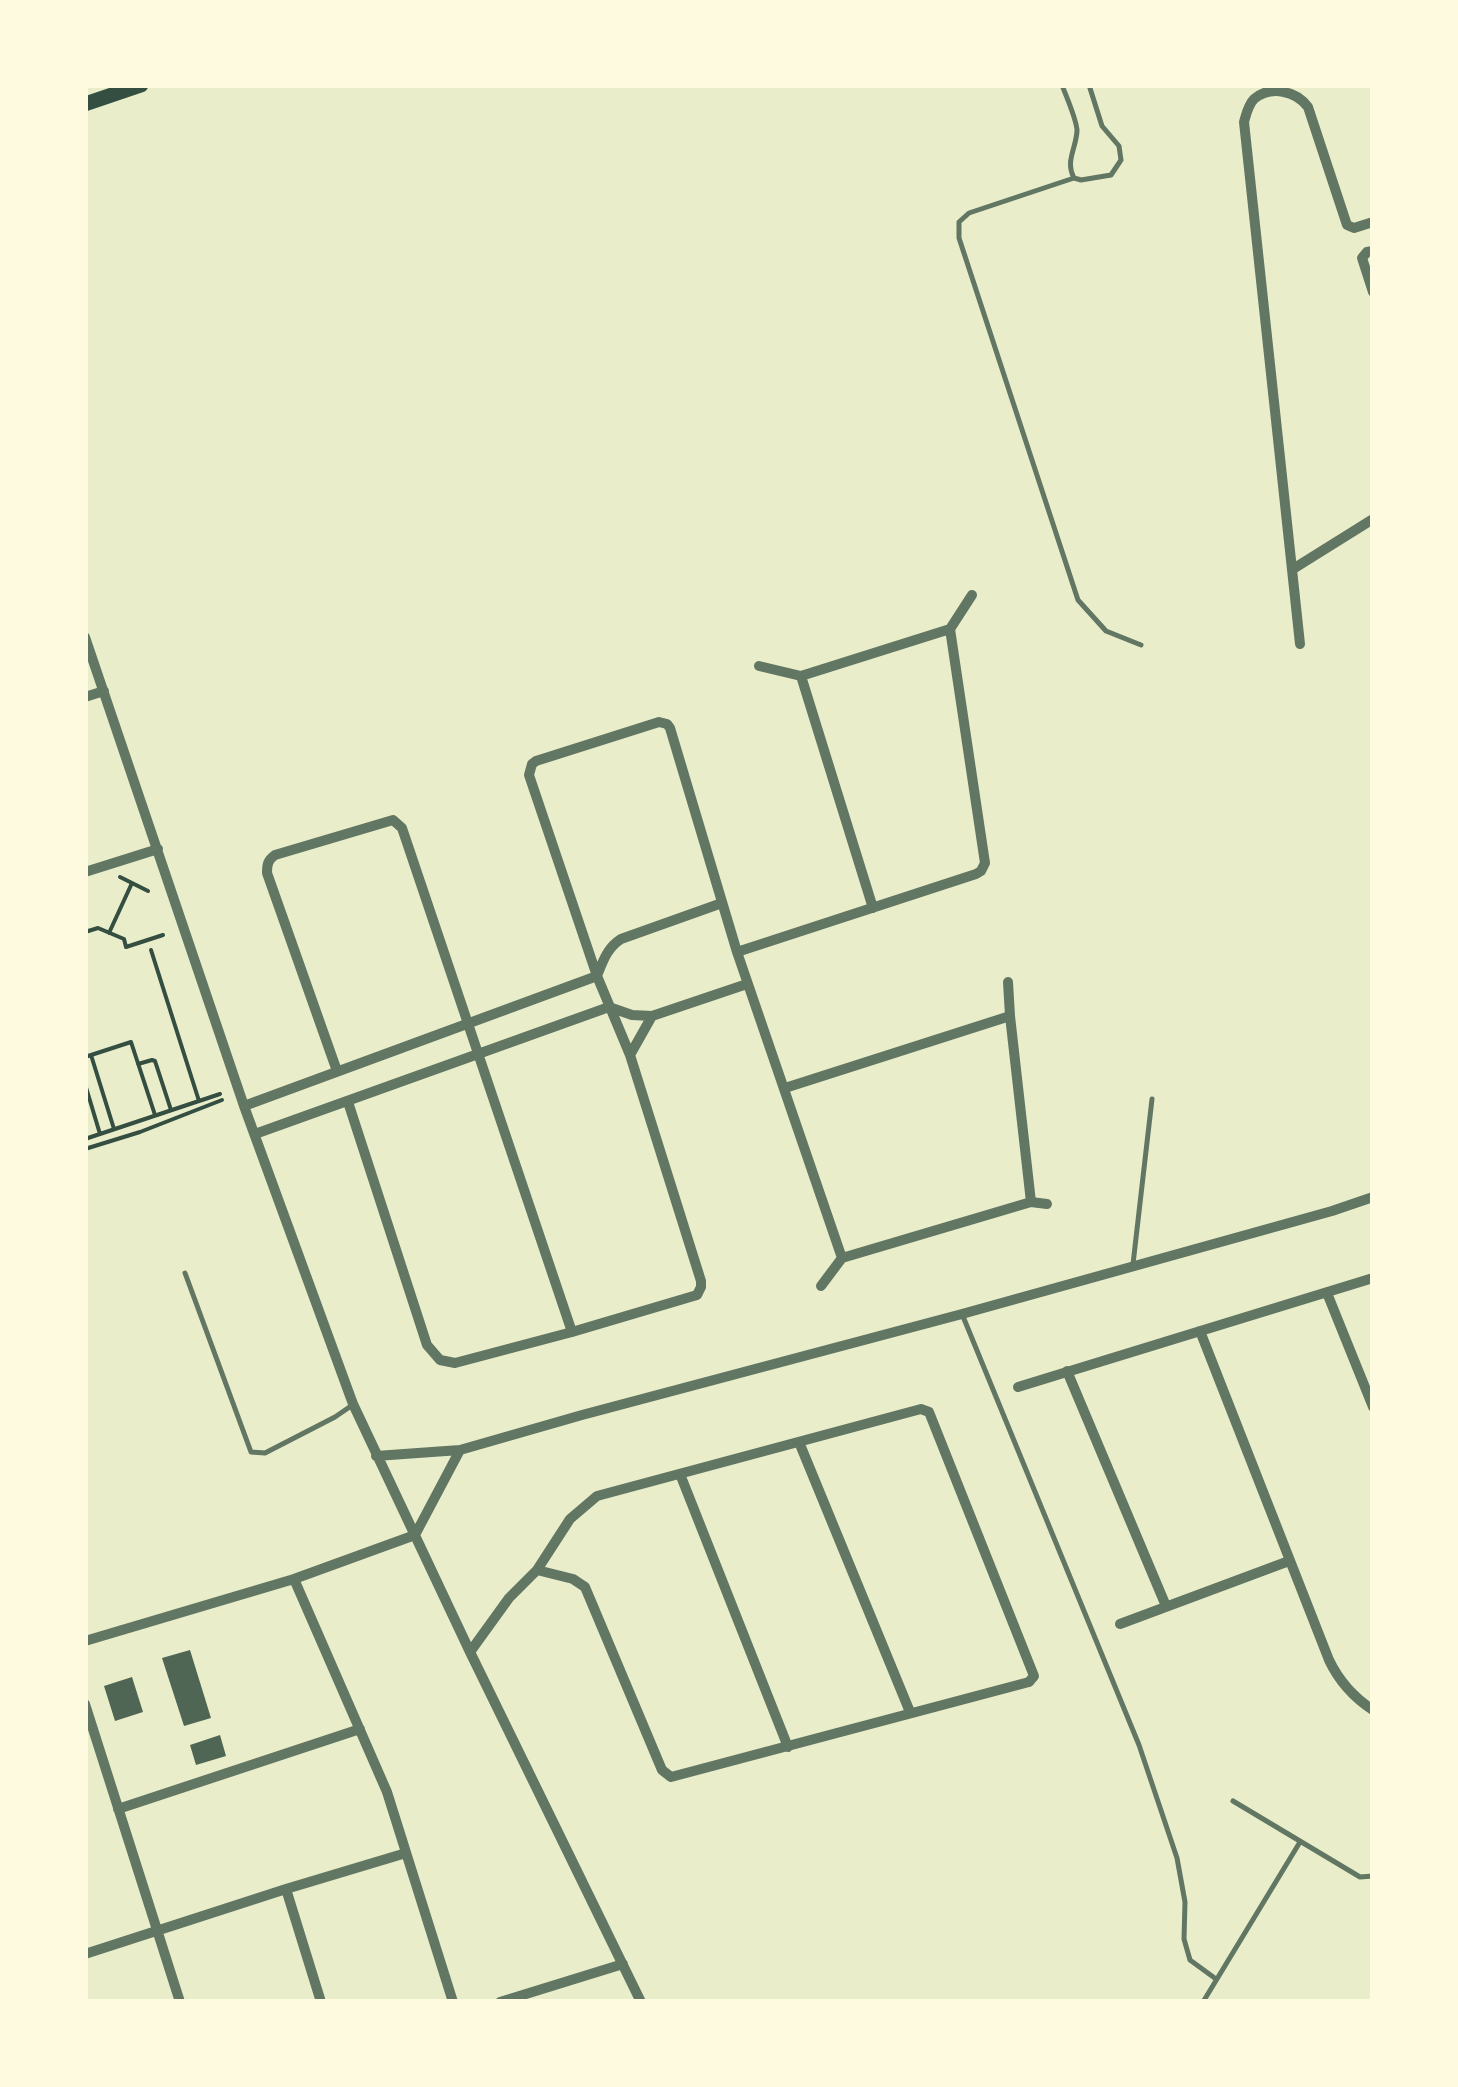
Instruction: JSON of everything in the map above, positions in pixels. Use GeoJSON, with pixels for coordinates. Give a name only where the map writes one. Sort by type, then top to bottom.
{"type":"FeatureCollection","features":[{"type":"Feature","properties":{"kind":"main road"},"geometry":{"type":"LineString","coordinates":[[85,104],[140,85]]}},
{"type":"Feature","properties":{"kind":"street"},"geometry":{"type":"LineString","coordinates":[[1300,644],[1244,122],[1255,98],[1288,92],[1302,100],[1308,107],[1346,224],[1354,228],[1373,222]]}},
{"type":"Feature","properties":{"kind":"street"},"geometry":{"type":"LineString","coordinates":[[1373,251],[1362,258],[1373,292]]}},
{"type":"Feature","properties":{"kind":"street"},"geometry":{"type":"LineString","coordinates":[[1293,569],[1373,520]]}},
{"type":"Feature","properties":{"kind":"street"},"geometry":{"type":"LineString","coordinates":[[759,666],[800,676],[950,629],[972,595]]}},
{"type":"Feature","properties":{"kind":"street"},"geometry":{"type":"LineString","coordinates":[[737,952],[981,871],[985,863],[950,629]]}},
{"type":"Feature","properties":{"kind":"street"},"geometry":{"type":"LineString","coordinates":[[85,637],[244,1106],[353,1404],[641,2002]]}},
{"type":"Feature","properties":{"kind":"street"},"geometry":{"type":"LineString","coordinates":[[800,676],[872,908]]}},
{"type":"Feature","properties":{"kind":"street"},"geometry":{"type":"LineString","coordinates":[[85,697],[104,691]]}},
{"type":"Feature","properties":{"kind":"street"},"geometry":{"type":"LineString","coordinates":[[348,1102],[427,1345],[440,1360],[454,1363],[697,1295],[702,1287],[630,1056],[596,976],[529,774],[536,761],[654,723],[667,724],[737,952],[842,1258]]}},
{"type":"Feature","properties":{"kind":"street"},"geometry":{"type":"LineString","coordinates":[[337,1071],[267,872],[269,859],[386,821],[398,822],[572,1332]]}},
{"type":"Feature","properties":{"kind":"street"},"geometry":{"type":"LineString","coordinates":[[85,872],[158,849]]}},
{"type":"Feature","properties":{"kind":"street"},"geometry":{"type":"LineString","coordinates":[[244,1106],[596,976],[606,954],[621,939],[722,904]]}},
{"type":"Feature","properties":{"kind":"street"},"geometry":{"type":"LineString","coordinates":[[1008,982],[1031,1202]]}},
{"type":"Feature","properties":{"kind":"street"},"geometry":{"type":"LineString","coordinates":[[255,1134],[609,1007],[652,1016],[748,984]]}},
{"type":"Feature","properties":{"kind":"street"},"geometry":{"type":"LineString","coordinates":[[630,1056],[652,1016]]}},
{"type":"Feature","properties":{"kind":"street"},"geometry":{"type":"LineString","coordinates":[[785,1088],[1010,1016]]}},
{"type":"Feature","properties":{"kind":"street"},"geometry":{"type":"LineString","coordinates":[[376,1456],[460,1450],[1373,1197]]}},
{"type":"Feature","properties":{"kind":"street"},"geometry":{"type":"LineString","coordinates":[[821,1286],[842,1258],[1031,1202],[1047,1204]]}},
{"type":"Feature","properties":{"kind":"street"},"geometry":{"type":"LineString","coordinates":[[1018,1387],[1373,1278]]}},
{"type":"Feature","properties":{"kind":"street"},"geometry":{"type":"LineString","coordinates":[[1327,1293],[1373,1407]]}},
{"type":"Feature","properties":{"kind":"street"},"geometry":{"type":"LineString","coordinates":[[1200,1331],[1336,1676],[1371,1705]]}},
{"type":"Feature","properties":{"kind":"street"},"geometry":{"type":"LineString","coordinates":[[1067,1371],[1166,1606]]}},
{"type":"Feature","properties":{"kind":"street"},"geometry":{"type":"LineString","coordinates":[[470,1652],[509,1598],[536,1570],[570,1519],[597,1496],[918,1409],[929,1412],[1034,1676],[1029,1682],[671,1777],[662,1770],[585,1587],[573,1579],[536,1570]]}},
{"type":"Feature","properties":{"kind":"street"},"geometry":{"type":"LineString","coordinates":[[799,1442],[910,1712]]}},
{"type":"Feature","properties":{"kind":"street"},"geometry":{"type":"LineString","coordinates":[[85,1641],[294,1579],[414,1535],[460,1450]]}},
{"type":"Feature","properties":{"kind":"street"},"geometry":{"type":"LineString","coordinates":[[680,1474],[788,1747]]}},
{"type":"Feature","properties":{"kind":"street"},"geometry":{"type":"LineString","coordinates":[[1120,1624],[1289,1560]]}},
{"type":"Feature","properties":{"kind":"street"},"geometry":{"type":"LineString","coordinates":[[294,1579],[387,1792],[453,2002]]}},
{"type":"Feature","properties":{"kind":"street"},"geometry":{"type":"LineString","coordinates":[[85,1704],[180,2002]]}},
{"type":"Feature","properties":{"kind":"street"},"geometry":{"type":"LineString","coordinates":[[118,1809],[360,1729]]}},
{"type":"Feature","properties":{"kind":"street"},"geometry":{"type":"LineString","coordinates":[[85,1954],[406,1853]]}},
{"type":"Feature","properties":{"kind":"street"},"geometry":{"type":"LineString","coordinates":[[286,1889],[321,2002]]}},
{"type":"Feature","properties":{"kind":"street"},"geometry":{"type":"LineString","coordinates":[[500,2002],[623,1964]]}},
{"type":"Feature","properties":{"kind":"lane"},"geometry":{"type":"LineString","coordinates":[[1062,85],[1077,130],[1070,162],[1074,178]]}},
{"type":"Feature","properties":{"kind":"lane"},"geometry":{"type":"LineString","coordinates":[[1088,85],[1102,126],[1118,146],[1121,160],[1110,175],[1074,178],[969,213],[959,222],[959,238],[1078,600],[1106,630],[1141,646]]}},
{"type":"Feature","properties":{"kind":"lane"},"geometry":{"type":"LineString","coordinates":[[1132,1266],[1152,1099]]}},
{"type":"Feature","properties":{"kind":"lane"},"geometry":{"type":"LineString","coordinates":[[185,1273],[251,1452],[266,1454],[353,1404]]}},
{"type":"Feature","properties":{"kind":"lane"},"geometry":{"type":"LineString","coordinates":[[962,1314],[1146,1764],[1177,1858],[1184,1902],[1184,1939],[1190,1960],[1216,1979]]}},
{"type":"Feature","properties":{"kind":"lane"},"geometry":{"type":"LineString","coordinates":[[1233,1801],[1360,1877],[1373,1876]]}},
{"type":"Feature","properties":{"kind":"lane"},"geometry":{"type":"LineString","coordinates":[[1203,2002],[1300,1842]]}},
{"type":"Feature","properties":{"kind":"path"},"geometry":{"type":"LineString","coordinates":[[116,874],[148,891]]}},
{"type":"Feature","properties":{"kind":"path"},"geometry":{"type":"LineString","coordinates":[[109,933],[132,883]]}},
{"type":"Feature","properties":{"kind":"path"},"geometry":{"type":"LineString","coordinates":[[85,923],[86,932],[98,928],[124,939],[126,946],[163,935]]}},
{"type":"Feature","properties":{"kind":"path"},"geometry":{"type":"LineString","coordinates":[[151,950],[198,1101]]}},
{"type":"Feature","properties":{"kind":"path"},"geometry":{"type":"LineString","coordinates":[[114,1129],[88,1056],[131,1042],[155,1116]]}},
{"type":"Feature","properties":{"kind":"path"},"geometry":{"type":"LineString","coordinates":[[138,1064],[154,1060],[171,1110]]}},
{"type":"Feature","properties":{"kind":"path"},"geometry":{"type":"LineString","coordinates":[[85,1084],[100,1134]]}},
{"type":"Feature","properties":{"kind":"path"},"geometry":{"type":"LineString","coordinates":[[85,1149],[140,1132],[221,1097],[86,1137]]}},
{"type":"Feature","properties":{"kind":"building"},"geometry":{"type":"Polygon","coordinates":[[[190,1650],[211,1718],[184,1726],[162,1658],[190,1650]]]}},
{"type":"Feature","properties":{"kind":"building"},"geometry":{"type":"Polygon","coordinates":[[[132,1677],[143,1712],[115,1721],[104,1686],[132,1677]]]}},
{"type":"Feature","properties":{"kind":"building"},"geometry":{"type":"Polygon","coordinates":[[[220,1735],[226,1756],[196,1765],[190,1745],[220,1735]]]}}]}
